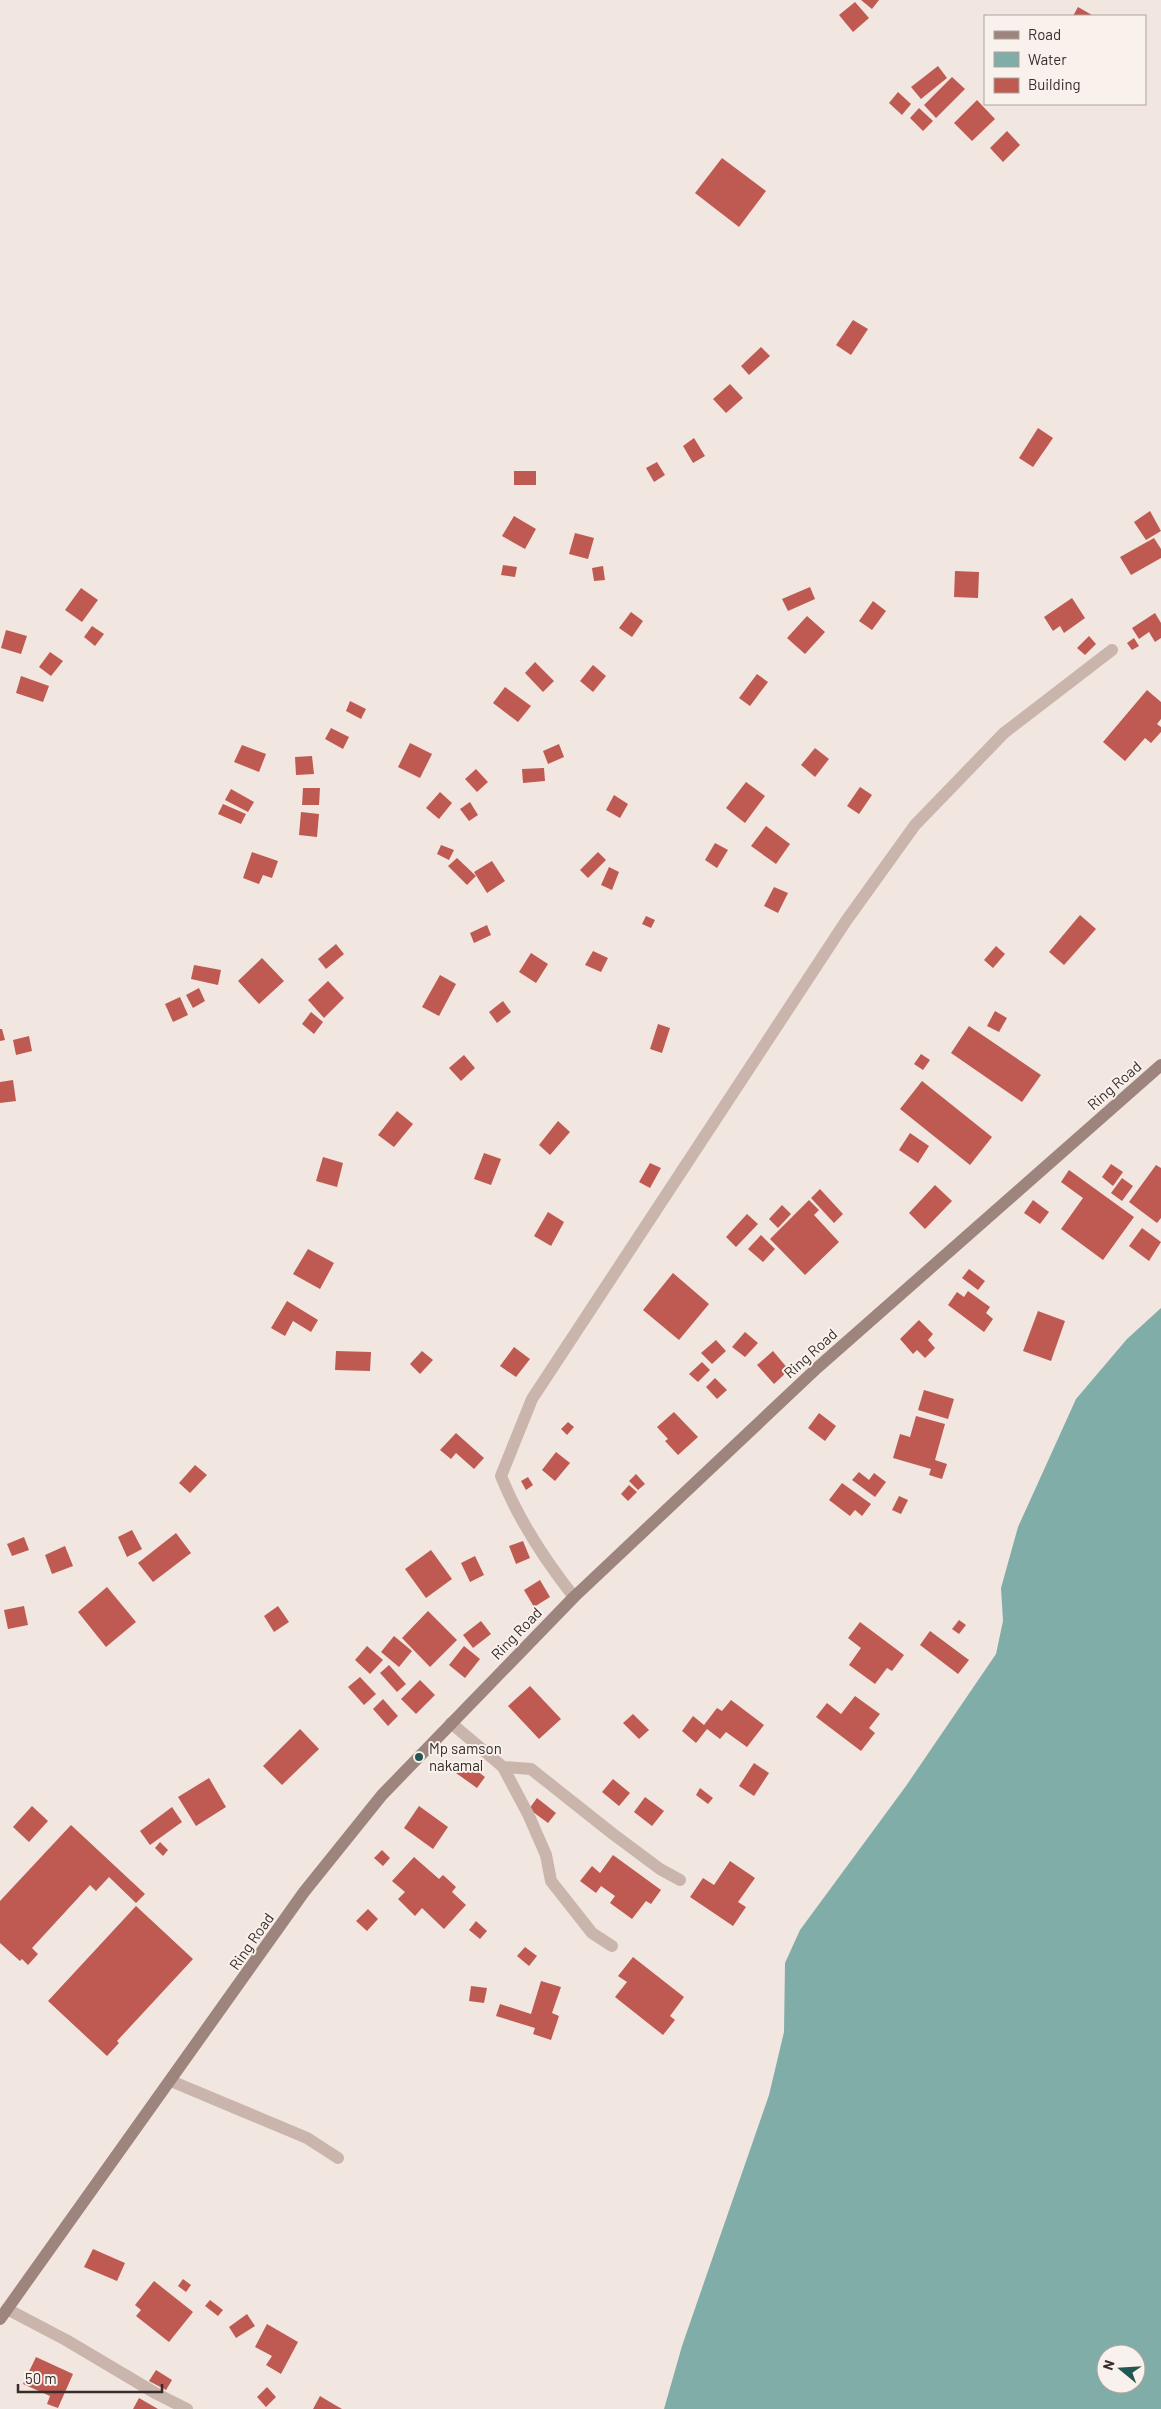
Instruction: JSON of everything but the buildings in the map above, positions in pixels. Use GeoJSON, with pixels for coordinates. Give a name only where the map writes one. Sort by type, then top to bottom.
{"type":"FeatureCollection","features":[{"type":"Feature","properties":{"kind":"main road","name":"Ring Road"},"geometry":{"type":"LineString","coordinates":[[3,2314],[328,1862],[382,1795],[574,1597],[817,1368],[1161,1065]]}},
{"type":"Feature","properties":{"kind":"street"},"geometry":{"type":"LineString","coordinates":[[574,1597],[541,1554],[514,1508],[501,1476],[532,1399],[846,921],[915,825],[1004,733],[1112,650]]}},
{"type":"Feature","properties":{"kind":"street"},"geometry":{"type":"LineString","coordinates":[[451,1723],[503,1767],[529,1816],[546,1855],[551,1882],[592,1933],[612,1946]]}},
{"type":"Feature","properties":{"kind":"street"},"geometry":{"type":"LineString","coordinates":[[503,1767],[531,1769],[613,1834],[660,1869],[680,1880]]}},
{"type":"Feature","properties":{"kind":"street"},"geometry":{"type":"LineString","coordinates":[[171,2081],[307,2138],[338,2158]]}},
{"type":"Feature","properties":{"kind":"street"},"geometry":{"type":"LineString","coordinates":[[3,2314],[66,2340],[157,2394],[187,2409]]}},
{"type":"Feature","properties":{"kind":"water"},"geometry":{"type":"Polygon","coordinates":[[[1161,1308],[1161,2409],[664,2409],[682,2346],[769,2095],[784,2032],[785,1963],[800,1930],[906,1786],[996,1654],[1003,1621],[1001,1588],[1018,1527],[1076,1399],[1127,1339],[1161,1308]]]}},
{"type":"Feature","properties":{"kind":"place","name":"Mp samson nakamal"},"geometry":{"type":"Point","coordinates":[419,1757]}}]}
